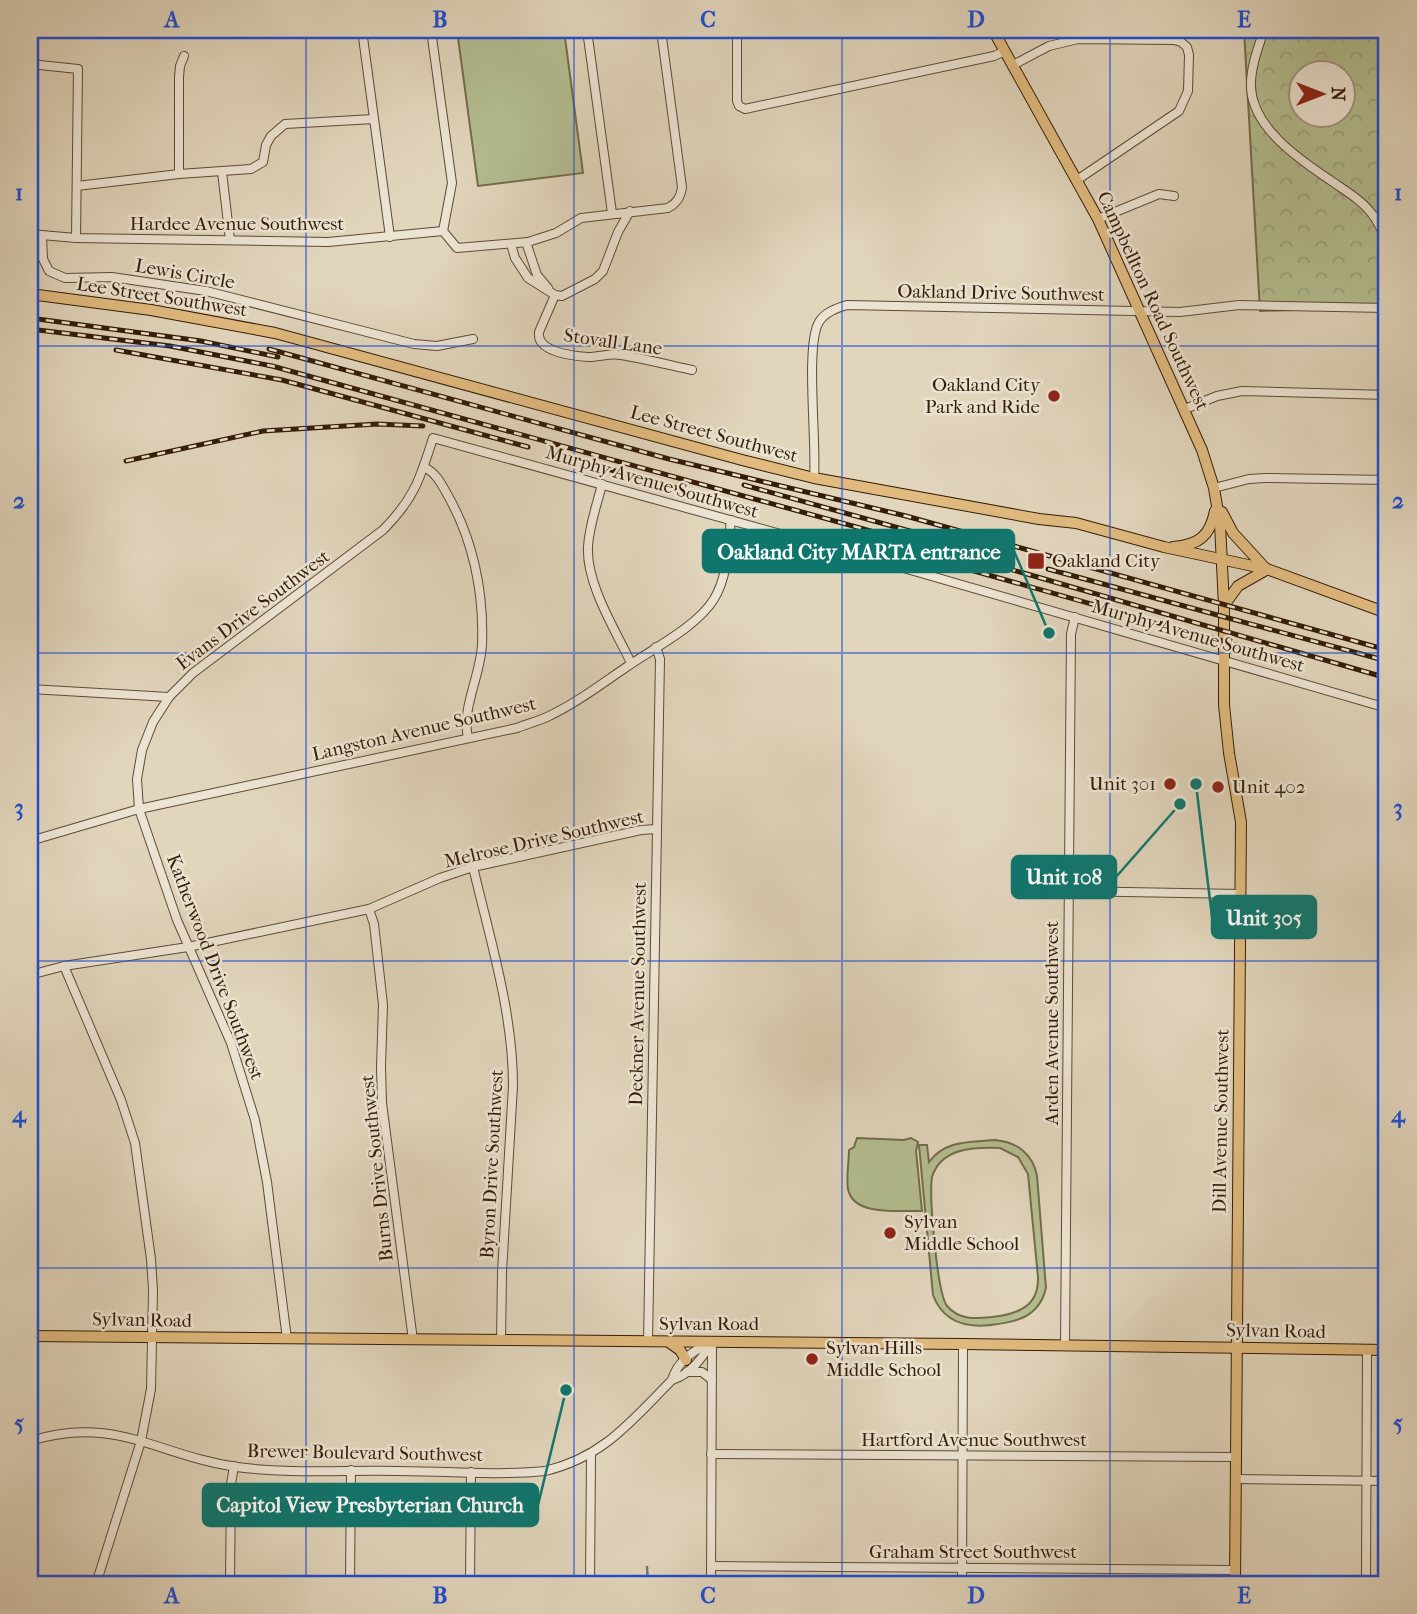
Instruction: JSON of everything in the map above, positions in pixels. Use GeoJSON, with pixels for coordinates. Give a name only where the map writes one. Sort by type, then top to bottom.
{"type":"FeatureCollection","features":[{"type":"Feature","properties":{"kind":"main road","name":"Campbellton Road Southwest"},"geometry":{"type":"LineString","coordinates":[[993,30],[1098,219],[1202,450],[1214,488],[1220,524],[1224,606],[1223,660]]}},
{"type":"Feature","properties":{"kind":"main road","name":"Lee Street Southwest"},"geometry":{"type":"LineString","coordinates":[[30,294],[164,312],[275,333],[814,478],[1039,519],[1076,523],[1222,561],[1267,569],[1387,613]]}},
{"type":"Feature","properties":{"kind":"main road"},"geometry":{"type":"LineString","coordinates":[[1164,547],[1182,546],[1201,540],[1212,524],[1217,504]]}},
{"type":"Feature","properties":{"kind":"main road"},"geometry":{"type":"LineString","coordinates":[[1217,504],[1233,533],[1267,569],[1238,586],[1224,606]]}},
{"type":"Feature","properties":{"kind":"main road","name":"Dill Avenue Southwest"},"geometry":{"type":"LineString","coordinates":[[1223,660],[1225,729],[1241,822],[1235,1584]]}},
{"type":"Feature","properties":{"kind":"main road","name":"Sylvan Road"},"geometry":{"type":"LineString","coordinates":[[30,1336],[1387,1350]]}},
{"type":"Feature","properties":{"kind":"main road"},"geometry":{"type":"LineString","coordinates":[[667,1342],[679,1349],[685,1360]]}},
{"type":"Feature","properties":{"kind":"street"},"geometry":{"type":"LineString","coordinates":[[362,30],[390,237]]}},
{"type":"Feature","properties":{"kind":"street"},"geometry":{"type":"LineString","coordinates":[[431,30],[452,183],[443,231],[457,248],[511,244],[545,238],[581,218],[668,208],[677,201],[682,187],[661,30]]}},
{"type":"Feature","properties":{"kind":"street"},"geometry":{"type":"LineString","coordinates":[[587,30],[612,213]]}},
{"type":"Feature","properties":{"kind":"street"},"geometry":{"type":"LineString","coordinates":[[737,30],[737,101],[739,106],[745,108],[994,56],[1005,51]]}},
{"type":"Feature","properties":{"kind":"street"},"geometry":{"type":"LineString","coordinates":[[1264,30],[1252,73],[1251,89],[1262,119],[1273,133],[1311,168],[1372,213],[1387,243]]}},
{"type":"Feature","properties":{"kind":"street"},"geometry":{"type":"LineString","coordinates":[[1013,65],[1049,46],[1078,39],[1174,40],[1187,47],[1188,91],[1179,111],[1077,180]]}},
{"type":"Feature","properties":{"kind":"street"},"geometry":{"type":"LineString","coordinates":[[179,174],[179,77],[184,56]]}},
{"type":"Feature","properties":{"kind":"street"},"geometry":{"type":"LineString","coordinates":[[30,64],[78,69],[76,238]]}},
{"type":"Feature","properties":{"kind":"street"},"geometry":{"type":"LineString","coordinates":[[77,186],[257,167],[263,162],[266,145],[271,136],[285,124],[374,119]]}},
{"type":"Feature","properties":{"kind":"street"},"geometry":{"type":"LineString","coordinates":[[222,172],[230,240]]}},
{"type":"Feature","properties":{"kind":"street"},"geometry":{"type":"LineString","coordinates":[[1098,219],[1159,194],[1174,196]]}},
{"type":"Feature","properties":{"kind":"street"},"geometry":{"type":"LineString","coordinates":[[511,244],[523,273],[534,283],[562,296],[595,279],[603,271],[618,232],[630,211]]}},
{"type":"Feature","properties":{"kind":"street","name":"Hardee Avenue Southwest"},"geometry":{"type":"LineString","coordinates":[[30,234],[76,238],[328,242],[443,231]]}},
{"type":"Feature","properties":{"kind":"street","name":"Lewis Circle"},"geometry":{"type":"LineString","coordinates":[[42,236],[43,258],[49,271],[65,278],[112,277],[206,292],[414,344],[436,346],[472,339]]}},
{"type":"Feature","properties":{"kind":"street"},"geometry":{"type":"LineString","coordinates":[[526,242],[537,275],[555,295]]}},
{"type":"Feature","properties":{"kind":"street","name":"Stovall Lane"},"geometry":{"type":"LineString","coordinates":[[555,295],[539,332],[541,344],[580,356],[619,355],[692,370]]}},
{"type":"Feature","properties":{"kind":"street","name":"Oakland Drive Southwest"},"geometry":{"type":"LineString","coordinates":[[814,478],[816,455],[812,345],[820,320],[847,305],[1140,312],[1180,312],[1239,305],[1387,307]]}},
{"type":"Feature","properties":{"kind":"street"},"geometry":{"type":"LineString","coordinates":[[1185,409],[1217,396],[1242,391],[1387,395]]}},
{"type":"Feature","properties":{"kind":"street","name":"Evans Drive Southwest"},"geometry":{"type":"LineString","coordinates":[[30,689],[169,697],[193,673],[383,530],[409,502],[433,438]]}},
{"type":"Feature","properties":{"kind":"street","name":"Murphy Avenue Southwest"},"geometry":{"type":"LineString","coordinates":[[433,438],[731,520],[1387,708]]}},
{"type":"Feature","properties":{"kind":"street"},"geometry":{"type":"LineString","coordinates":[[424,467],[437,476],[456,510],[470,544],[478,579],[482,646],[466,723],[468,738]]}},
{"type":"Feature","properties":{"kind":"street"},"geometry":{"type":"LineString","coordinates":[[1214,488],[1265,478],[1387,480]]}},
{"type":"Feature","properties":{"kind":"street"},"geometry":{"type":"LineString","coordinates":[[602,484],[589,535],[589,563],[594,584],[631,663]]}},
{"type":"Feature","properties":{"kind":"street","name":"Langston Avenue Southwest"},"geometry":{"type":"LineString","coordinates":[[30,841],[139,809],[517,728],[547,717],[570,705],[697,618],[715,598],[724,574],[731,520]]}},
{"type":"Feature","properties":{"kind":"street","name":"Arden Avenue Southwest"},"geometry":{"type":"LineString","coordinates":[[1065,1346],[1071,634],[1075,618]]}},
{"type":"Feature","properties":{"kind":"street","name":"Deckner Avenue Southwest"},"geometry":{"type":"LineString","coordinates":[[648,1342],[660,659],[656,647]]}},
{"type":"Feature","properties":{"kind":"street","name":"Katherwood Drive Southwest"},"geometry":{"type":"LineString","coordinates":[[169,697],[153,722],[142,750],[137,779],[139,809],[188,947],[231,1043],[255,1120],[267,1182],[287,1339]]}},
{"type":"Feature","properties":{"kind":"street","name":"Melrose Drive Southwest"},"geometry":{"type":"LineString","coordinates":[[30,975],[64,966],[188,947],[369,909],[440,878],[473,867],[641,830],[657,829]]}},
{"type":"Feature","properties":{"kind":"street","name":"Byron Drive Southwest"},"geometry":{"type":"LineString","coordinates":[[473,867],[508,1018],[513,1056],[501,1340]]}},
{"type":"Feature","properties":{"kind":"street"},"geometry":{"type":"LineString","coordinates":[[1069,891],[1241,894]]}},
{"type":"Feature","properties":{"kind":"street","name":"Burns Drive Southwest"},"geometry":{"type":"LineString","coordinates":[[369,909],[374,924],[383,1005],[382,1102],[412,1340]]}},
{"type":"Feature","properties":{"kind":"street"},"geometry":{"type":"LineString","coordinates":[[64,966],[121,1100],[135,1143],[151,1259],[151,1389],[141,1441],[96,1584]]}},
{"type":"Feature","properties":{"kind":"street"},"geometry":{"type":"LineString","coordinates":[[710,1584],[712,1342]]}},
{"type":"Feature","properties":{"kind":"street","name":"Brewer Boulevard Southwest"},"geometry":{"type":"LineString","coordinates":[[30,1441],[52,1434],[81,1431],[111,1433],[234,1466],[268,1470],[545,1471],[566,1466],[591,1455],[615,1437],[672,1380],[682,1377],[702,1358],[712,1342]]}},
{"type":"Feature","properties":{"kind":"street","name":"Brewer Boulevard Southwest"},"geometry":{"type":"LineString","coordinates":[[672,1380],[674,1372],[685,1360],[696,1350],[712,1342]]}},
{"type":"Feature","properties":{"kind":"street"},"geometry":{"type":"LineString","coordinates":[[962,1584],[963,1344]]}},
{"type":"Feature","properties":{"kind":"street"},"geometry":{"type":"LineString","coordinates":[[1366,1584],[1367,1350]]}},
{"type":"Feature","properties":{"kind":"street"},"geometry":{"type":"LineString","coordinates":[[687,1372],[702,1371],[712,1380]]}},
{"type":"Feature","properties":{"kind":"street","name":"Hartford Avenue Southwest"},"geometry":{"type":"LineString","coordinates":[[712,1454],[1236,1457]]}},
{"type":"Feature","properties":{"kind":"street"},"geometry":{"type":"LineString","coordinates":[[590,1584],[591,1455]]}},
{"type":"Feature","properties":{"kind":"street"},"geometry":{"type":"LineString","coordinates":[[230,1584],[230,1484],[234,1466]]}},
{"type":"Feature","properties":{"kind":"street"},"geometry":{"type":"LineString","coordinates":[[351,1471],[351,1584]]}},
{"type":"Feature","properties":{"kind":"street"},"geometry":{"type":"LineString","coordinates":[[470,1584],[471,1472]]}},
{"type":"Feature","properties":{"kind":"street"},"geometry":{"type":"LineString","coordinates":[[1236,1479],[1387,1481]]}},
{"type":"Feature","properties":{"kind":"street","name":"Graham Street Southwest"},"geometry":{"type":"LineString","coordinates":[[711,1566],[1235,1570]]}},
{"type":"Feature","properties":{"kind":"green space"},"geometry":{"type":"Polygon","coordinates":[[[457,30],[564,30],[583,173],[478,186],[457,30]]]}},
{"type":"Feature","properties":{"kind":"green space"},"geometry":{"type":"Polygon","coordinates":[[[1244,30],[1387,30],[1387,307],[1260,311],[1244,30]]]}},
{"type":"Feature","properties":{"kind":"green space"},"geometry":{"type":"Polygon","coordinates":[[[857,1138],[911,1138],[918,1142],[916,1151],[922,1211],[868,1208],[852,1198],[847,1184],[849,1150],[854,1147],[857,1138]]]}},
{"type":"Feature","properties":{"kind":"green space"},"geometry":{"type":"Polygon","coordinates":[[[995,1140],[1010,1143],[1023,1150],[1035,1168],[1046,1288],[1038,1306],[1018,1320],[981,1326],[964,1324],[943,1312],[933,1295],[919,1145],[927,1145],[929,1162],[950,1146],[995,1140]],[[1000,1148],[959,1151],[943,1160],[932,1177],[933,1223],[943,1298],[952,1311],[968,1318],[1010,1314],[1025,1307],[1035,1295],[1038,1277],[1028,1174],[1018,1157],[1000,1148]]]}},
{"type":"Feature","properties":{"kind":"waterway"},"geometry":{"type":"LineString","coordinates":[[647,1567],[648,1584]]}},
{"type":"Feature","properties":{"kind":"railway"},"geometry":{"type":"LineString","coordinates":[[30,318],[201,341],[278,357]]}},
{"type":"Feature","properties":{"kind":"railway"},"geometry":{"type":"LineString","coordinates":[[30,329],[170,346],[272,366],[1027,574],[1387,678]]}},
{"type":"Feature","properties":{"kind":"railway"},"geometry":{"type":"LineString","coordinates":[[269,349],[669,459],[906,516],[1387,650]]}},
{"type":"Feature","properties":{"kind":"railway"},"geometry":{"type":"LineString","coordinates":[[116,350],[282,380],[528,447]]}},
{"type":"Feature","properties":{"kind":"railway"},"geometry":{"type":"LineString","coordinates":[[126,461],[263,431],[377,424],[423,426]]}},
{"type":"Feature","properties":{"kind":"railway"},"geometry":{"type":"LineString","coordinates":[[586,463],[687,491]]}},
{"type":"Feature","properties":{"kind":"railway"},"geometry":{"type":"LineString","coordinates":[[744,485],[1000,556]]}},
{"type":"Feature","properties":{"kind":"railway"},"geometry":{"type":"LineString","coordinates":[[889,547],[1276,656]]}},
{"type":"Feature","properties":{"kind":"railway"},"geometry":{"type":"LineString","coordinates":[[1048,569],[1387,661]]}},
{"type":"Feature","properties":{"kind":"place","name":"Oakland City Park and Ride"},"geometry":{"type":"Point","coordinates":[1054,396]}},
{"type":"Feature","properties":{"kind":"place","name":"Oakland City"},"geometry":{"type":"Point","coordinates":[1036,561]}},
{"type":"Feature","properties":{"kind":"place","name":"Oakland City MARTA entrance"},"geometry":{"type":"Point","coordinates":[1049,633]}},
{"type":"Feature","properties":{"kind":"place","name":"Unit 301"},"geometry":{"type":"Point","coordinates":[1170,784]}},
{"type":"Feature","properties":{"kind":"place","name":"Unit 305"},"geometry":{"type":"Point","coordinates":[1196,784]}},
{"type":"Feature","properties":{"kind":"place","name":"Unit 402"},"geometry":{"type":"Point","coordinates":[1218,787]}},
{"type":"Feature","properties":{"kind":"place","name":"Unit 108"},"geometry":{"type":"Point","coordinates":[1180,804]}},
{"type":"Feature","properties":{"kind":"place","name":"Sylvan Middle School"},"geometry":{"type":"Point","coordinates":[890,1233]}},
{"type":"Feature","properties":{"kind":"place","name":"Sylvan Hills Middle School"},"geometry":{"type":"Point","coordinates":[812,1359]}},
{"type":"Feature","properties":{"kind":"place","name":"Capitol View Presbyterian Church"},"geometry":{"type":"Point","coordinates":[566,1390]}}]}
